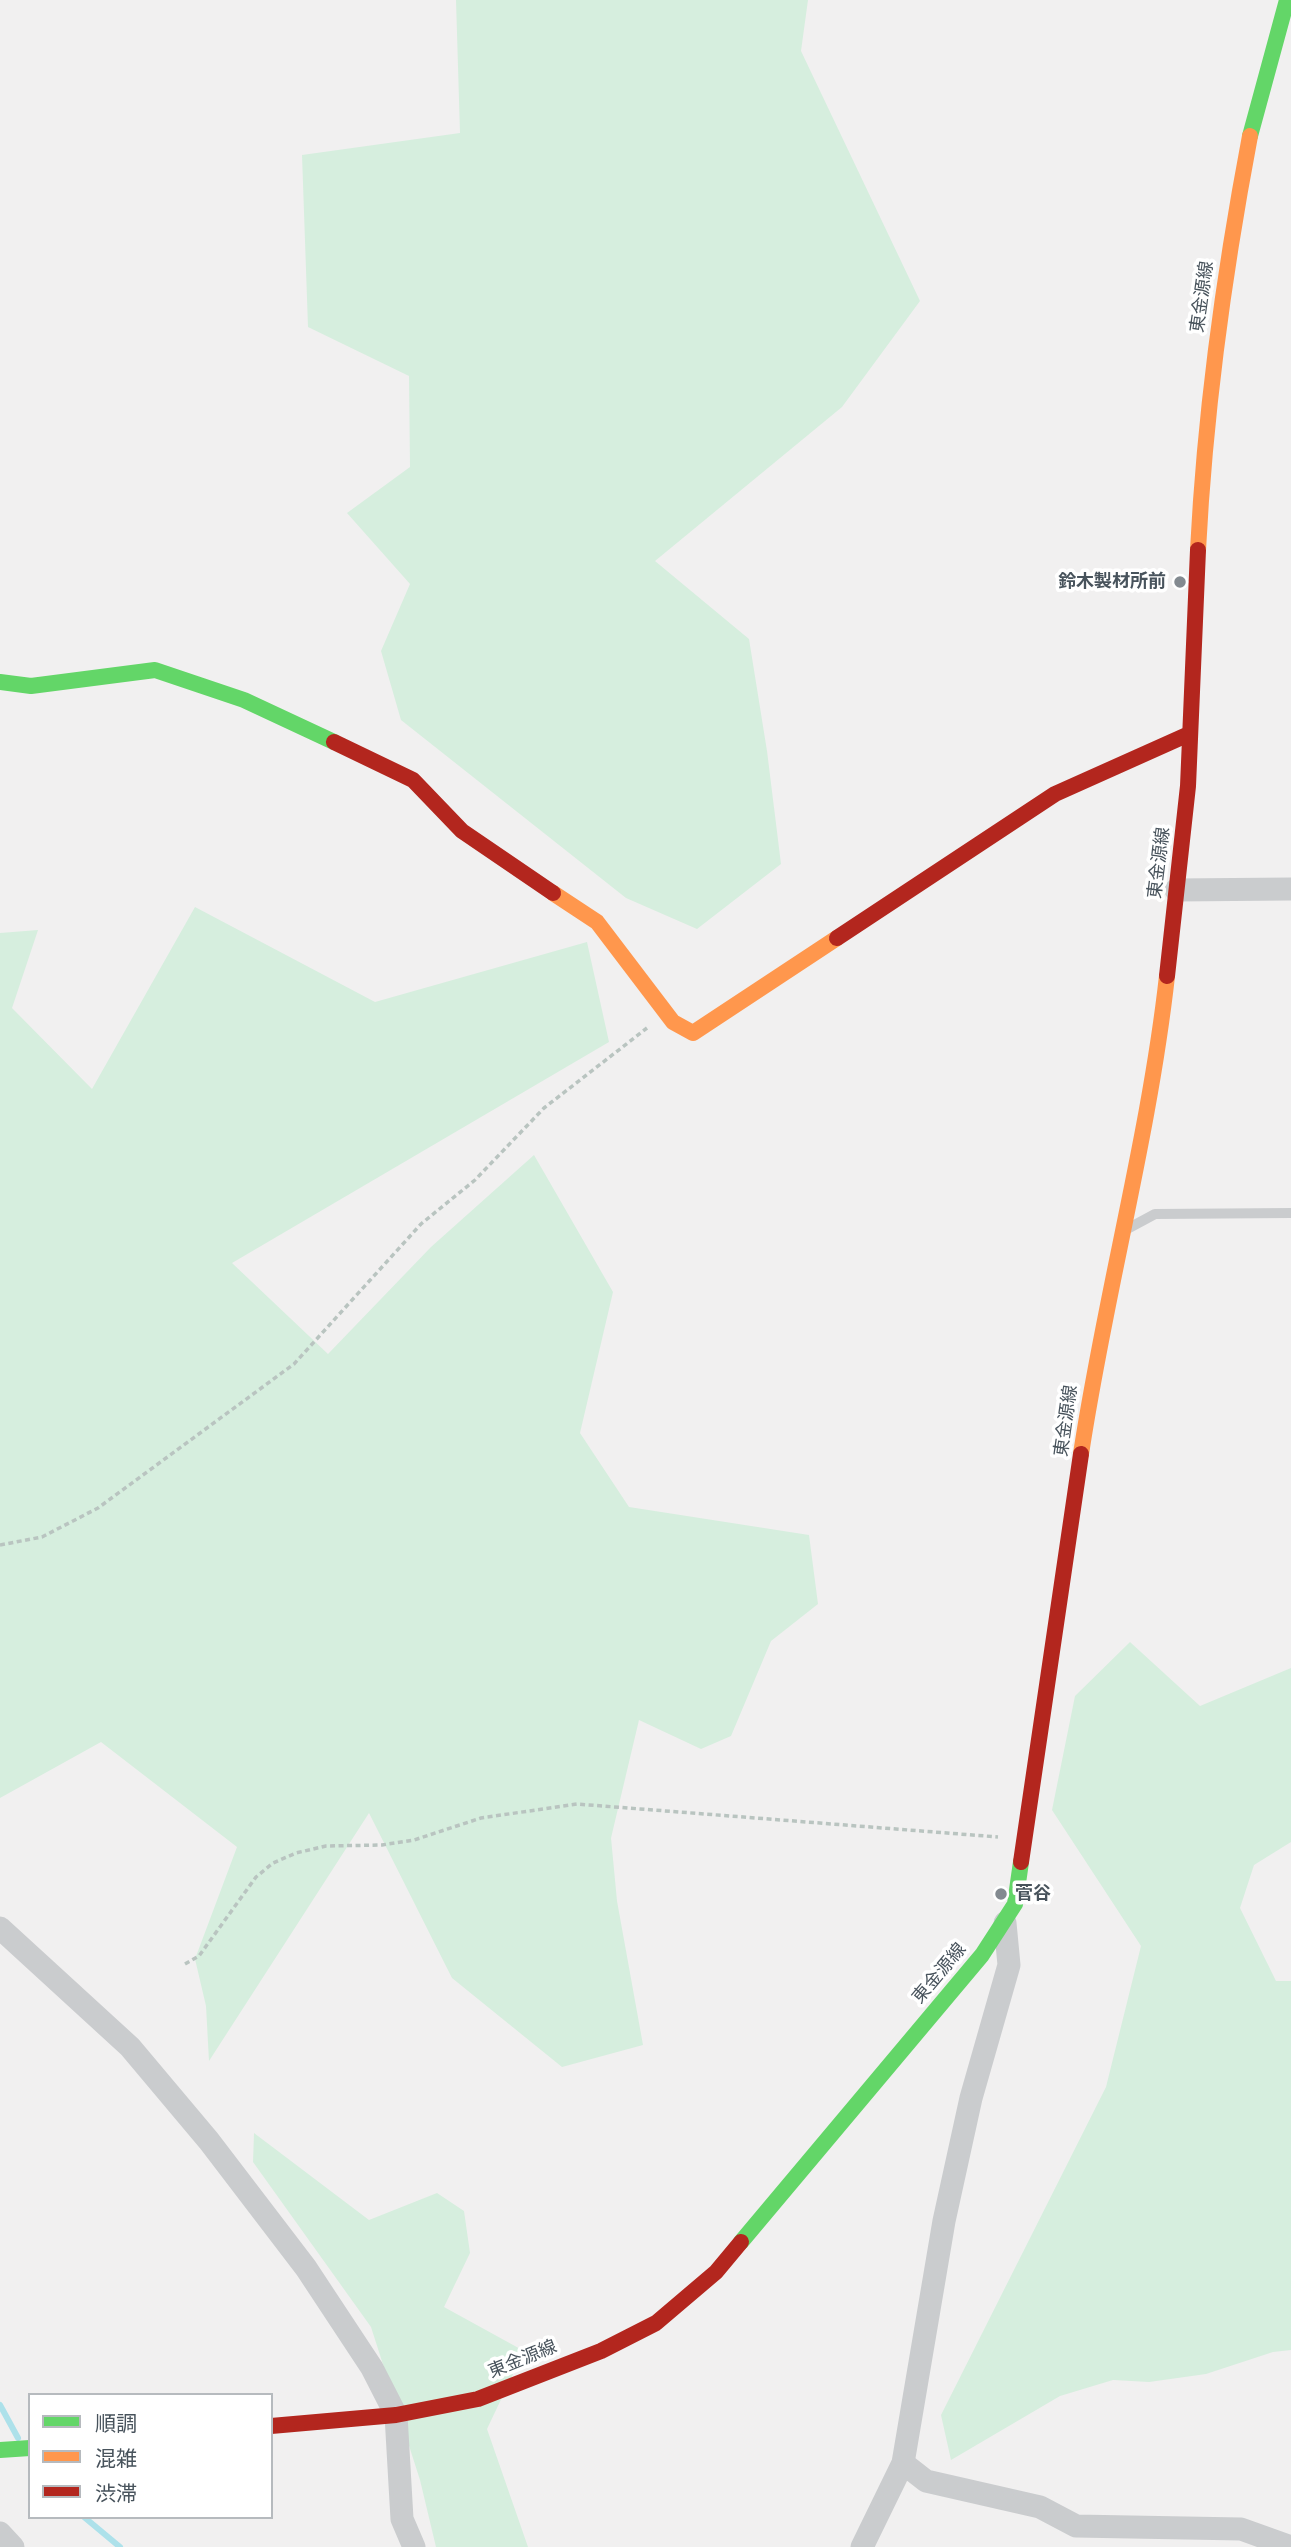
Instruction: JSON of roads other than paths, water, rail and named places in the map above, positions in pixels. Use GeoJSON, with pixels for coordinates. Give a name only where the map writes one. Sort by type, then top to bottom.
{"type":"FeatureCollection","features":[{"type":"Feature","properties":{"kind":"main road","name":"東金源線"},"geometry":{"type":"LineString","coordinates":[[273,2426],[396,2415],[478,2399],[601,2351],[656,2323],[716,2272],[982,1955],[1005,1923],[1020,1882],[1095,1360],[1161,1028],[1188,786],[1203,448],[1216,337],[1231,235],[1251,131],[1287,0]]}},
{"type":"Feature","properties":{"kind":"main road"},"geometry":{"type":"LineString","coordinates":[[0,682],[31,686],[155,670],[244,700],[413,780],[462,831],[597,922],[673,1022],[693,1033],[1055,794],[1189,734]]}},
{"type":"Feature","properties":{"kind":"main road"},"geometry":{"type":"LineString","coordinates":[[0,2450],[28,2448]]}},
{"type":"Feature","properties":{"kind":"street"},"geometry":{"type":"LineString","coordinates":[[1176,890],[1291,889]]}},
{"type":"Feature","properties":{"kind":"street"},"geometry":{"type":"LineString","coordinates":[[862,2547],[903,2463],[944,2221],[971,2098],[1009,1965],[1005,1923]]}},
{"type":"Feature","properties":{"kind":"street"},"geometry":{"type":"LineString","coordinates":[[0,1928],[122,2039],[209,2141],[306,2268],[372,2368],[396,2415],[402,2519],[414,2547]]}},
{"type":"Feature","properties":{"kind":"street"},"geometry":{"type":"LineString","coordinates":[[903,2463],[926,2481],[1040,2507],[1076,2526],[1241,2529],[1291,2547]]}},
{"type":"Feature","properties":{"kind":"street"},"geometry":{"type":"LineString","coordinates":[[0,2533],[12,2547]]}},
{"type":"Feature","properties":{"kind":"lane"},"geometry":{"type":"LineString","coordinates":[[1122,1231],[1155,1214],[1291,1213]]}},
{"type":"Feature","properties":{"kind":"waterway"},"geometry":{"type":"LineString","coordinates":[[0,2405],[18,2438]]}},
{"type":"Feature","properties":{"kind":"waterway"},"geometry":{"type":"LineString","coordinates":[[86,2519],[120,2547]]}},
{"type":"Feature","properties":{"kind":"place","name":"鈴木製材所前"},"geometry":{"type":"Point","coordinates":[1180,582]}},
{"type":"Feature","properties":{"kind":"place","name":"菅谷"},"geometry":{"type":"Point","coordinates":[1001,1894]}}]}
